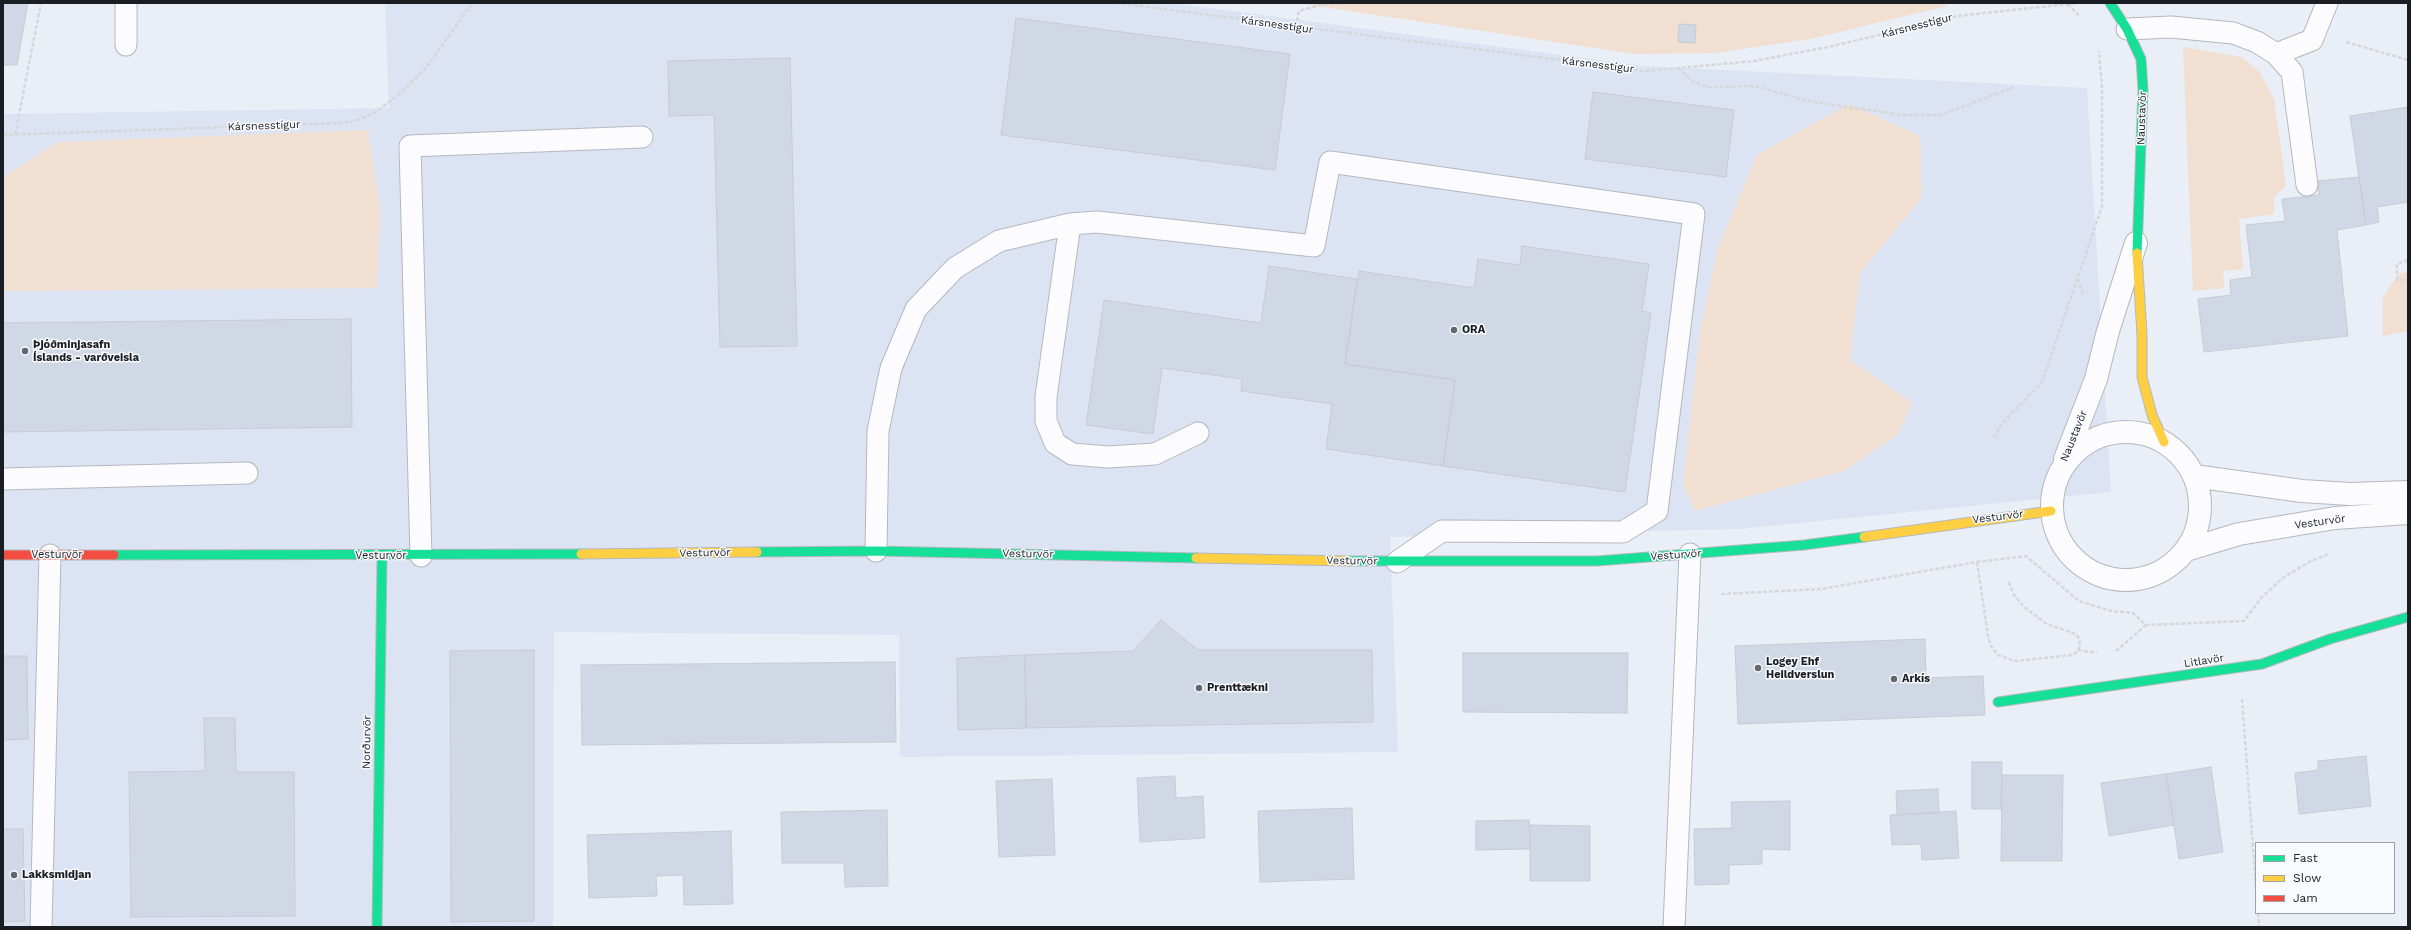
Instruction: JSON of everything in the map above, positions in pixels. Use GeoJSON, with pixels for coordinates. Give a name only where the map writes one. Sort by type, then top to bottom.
{"type":"FeatureCollection","features":[{"type":"Feature","properties":{"kind":"street","name":"Naustavör"},"geometry":{"type":"LineString","coordinates":[[2110,3],[2127,29],[2140,59],[2143,89],[2136,242],[2142,335],[2142,376],[2152,416],[2164,442]]}},
{"type":"Feature","properties":{"kind":"street","name":"Naustavör"},"geometry":{"type":"LineString","coordinates":[[2061,469],[2076,450],[2095,437],[2118,431],[2142,432],[2164,442],[2176,451],[2194,476],[2200,494],[2200,514],[2196,533],[2186,550],[2173,564],[2156,574],[2133,580],[2109,579],[2087,570],[2069,554],[2056,534],[2051,511],[2053,489],[2096,379],[2108,331],[2136,242]]}},
{"type":"Feature","properties":{"kind":"street"},"geometry":{"type":"LineString","coordinates":[[2194,476],[2302,491],[2350,494],[2408,492]]}},
{"type":"Feature","properties":{"kind":"street","name":"Vesturvör"},"geometry":{"type":"LineString","coordinates":[[3,555],[421,556],[876,551],[1397,562],[1597,561],[1804,545],[2051,511]]}},
{"type":"Feature","properties":{"kind":"street","name":"Vesturvör"},"geometry":{"type":"LineString","coordinates":[[2186,550],[2246,533],[2335,518],[2408,513]]}},
{"type":"Feature","properties":{"kind":"street","name":"Norðurvör"},"geometry":{"type":"LineString","coordinates":[[377,927],[382,556]]}},
{"type":"Feature","properties":{"kind":"street","name":"Litlavör"},"geometry":{"type":"LineString","coordinates":[[1998,702],[2262,664],[2330,639],[2408,617]]}},
{"type":"Feature","properties":{"kind":"lane"},"geometry":{"type":"LineString","coordinates":[[126,3],[126,45]]}},
{"type":"Feature","properties":{"kind":"lane"},"geometry":{"type":"LineString","coordinates":[[2276,54],[2312,40],[2327,3]]}},
{"type":"Feature","properties":{"kind":"lane"},"geometry":{"type":"LineString","coordinates":[[2127,29],[2170,27],[2233,33],[2257,42],[2276,54],[2292,72],[2307,185]]}},
{"type":"Feature","properties":{"kind":"lane"},"geometry":{"type":"LineString","coordinates":[[421,556],[410,146],[642,137]]}},
{"type":"Feature","properties":{"kind":"lane"},"geometry":{"type":"LineString","coordinates":[[876,551],[878,431],[891,368],[916,309],[955,268],[999,241],[1070,224],[1097,222],[1314,246],[1330,162],[1694,214],[1657,511],[1623,532],[1442,531],[1397,562]]}},
{"type":"Feature","properties":{"kind":"lane"},"geometry":{"type":"LineString","coordinates":[[1070,224],[1046,398],[1046,421],[1055,443],[1072,454],[1108,457],[1155,454],[1198,434]]}},
{"type":"Feature","properties":{"kind":"lane"},"geometry":{"type":"LineString","coordinates":[[3,479],[247,473]]}},
{"type":"Feature","properties":{"kind":"lane"},"geometry":{"type":"LineString","coordinates":[[1674,927],[1690,554]]}},
{"type":"Feature","properties":{"kind":"lane"},"geometry":{"type":"LineString","coordinates":[[41,927],[50,555]]}},
{"type":"Feature","properties":{"kind":"path"},"geometry":{"type":"LineString","coordinates":[[15,135],[41,3]]}},
{"type":"Feature","properties":{"kind":"path","name":"Kársnesstígur"},"geometry":{"type":"LineString","coordinates":[[3,135],[341,123],[358,120],[374,113],[396,97],[426,68],[472,3]]}},
{"type":"Feature","properties":{"kind":"path","name":"Kársnesstígur"},"geometry":{"type":"LineString","coordinates":[[1116,3],[1646,71],[1754,61],[1833,46],[1957,16],[2078,3]]}},
{"type":"Feature","properties":{"kind":"path"},"geometry":{"type":"LineString","coordinates":[[1296,27],[1299,11],[1320,5],[1348,3]]}},
{"type":"Feature","properties":{"kind":"path"},"geometry":{"type":"LineString","coordinates":[[2068,4],[2082,19]]}},
{"type":"Feature","properties":{"kind":"path"},"geometry":{"type":"LineString","coordinates":[[1994,438],[2001,425],[2028,399],[2042,382],[2102,206],[2102,80],[2098,46]]}},
{"type":"Feature","properties":{"kind":"path"},"geometry":{"type":"LineString","coordinates":[[1678,68],[1695,83],[1709,87],[1755,86],[1813,102],[1902,115],[1941,115],[2014,87]]}},
{"type":"Feature","properties":{"kind":"path"},"geometry":{"type":"LineString","coordinates":[[2408,260],[2396,264],[2397,280],[2408,279]]}},
{"type":"Feature","properties":{"kind":"path"},"geometry":{"type":"LineString","coordinates":[[2110,652],[2116,651],[2146,625],[2244,621],[2262,597],[2284,577],[2310,561],[2332,553]]}},
{"type":"Feature","properties":{"kind":"path"},"geometry":{"type":"LineString","coordinates":[[1688,596],[1821,589],[1977,562],[2026,556],[2079,601],[2112,611],[2132,613],[2146,625]]}},
{"type":"Feature","properties":{"kind":"path"},"geometry":{"type":"LineString","coordinates":[[1977,562],[1988,636],[1991,646],[1998,655],[2015,661],[2073,655],[2078,650],[2080,645],[2079,638],[2073,633],[2047,624],[2024,607],[2014,595],[2008,580]]}},
{"type":"Feature","properties":{"kind":"path"},"geometry":{"type":"LineString","coordinates":[[2078,650],[2090,653],[2103,652]]}},
{"type":"Feature","properties":{"kind":"path"},"geometry":{"type":"LineString","coordinates":[[2242,696],[2255,874]]}},
{"type":"Feature","properties":{"kind":"path"},"geometry":{"type":"LineString","coordinates":[[2258,914],[2259,927]]}},
{"type":"Feature","properties":{"kind":"shaded area"},"geometry":{"type":"Polygon","coordinates":[[[385,3],[1173,3],[1643,66],[2087,88],[2111,492],[1740,529],[1390,537],[1398,752],[900,757],[899,635],[554,632],[553,927],[3,927],[3,114],[389,108],[385,3]]]}},
{"type":"Feature","properties":{"kind":"shaded area"},"geometry":{"type":"Polygon","coordinates":[[[1296,3],[1947,3],[1947,6],[1810,39],[1715,53],[1635,54],[1296,3]]]}},
{"type":"Feature","properties":{"kind":"shaded area"},"geometry":{"type":"Polygon","coordinates":[[[2183,47],[2242,57],[2259,71],[2274,99],[2286,186],[2274,197],[2274,214],[2239,219],[2243,269],[2223,271],[2224,288],[2193,291],[2183,47]]]}},
{"type":"Feature","properties":{"kind":"shaded area"},"geometry":{"type":"Polygon","coordinates":[[[1849,104],[1920,136],[1922,197],[1860,273],[1850,360],[1912,403],[1897,435],[1844,471],[1695,511],[1683,484],[1700,331],[1718,248],[1757,155],[1849,104]]]}},
{"type":"Feature","properties":{"kind":"shaded area"},"geometry":{"type":"Polygon","coordinates":[[[368,130],[380,210],[377,288],[3,291],[3,177],[58,142],[368,130]]]}},
{"type":"Feature","properties":{"kind":"shaded area"},"geometry":{"type":"Polygon","coordinates":[[[2408,271],[2408,331],[2383,336],[2383,297],[2399,274],[2408,271]]]}},
{"type":"Feature","properties":{"kind":"building"},"geometry":{"type":"Polygon","coordinates":[[[3,3],[28,3],[17,65],[3,65],[3,3]]]}},
{"type":"Feature","properties":{"kind":"building"},"geometry":{"type":"Polygon","coordinates":[[[1016,18],[1290,54],[1275,170],[1001,135],[1016,18]]]}},
{"type":"Feature","properties":{"kind":"building"},"geometry":{"type":"Polygon","coordinates":[[[1679,24],[1696,25],[1695,43],[1678,42],[1679,24]]]}},
{"type":"Feature","properties":{"kind":"building"},"geometry":{"type":"Polygon","coordinates":[[[790,58],[797,346],[720,347],[714,115],[669,116],[668,61],[790,58]]]}},
{"type":"Feature","properties":{"kind":"building"},"geometry":{"type":"Polygon","coordinates":[[[1593,92],[1734,110],[1726,177],[1585,159],[1593,92]]]}},
{"type":"Feature","properties":{"kind":"building"},"geometry":{"type":"Polygon","coordinates":[[[2408,107],[2408,202],[2377,207],[2379,222],[2366,225],[2350,116],[2408,107]]]}},
{"type":"Feature","properties":{"kind":"building"},"geometry":{"type":"Polygon","coordinates":[[[2359,177],[2366,225],[2337,230],[2348,336],[2204,352],[2198,299],[2231,295],[2230,280],[2252,277],[2246,225],[2285,221],[2282,199],[2319,195],[2318,181],[2359,177]]]}},
{"type":"Feature","properties":{"kind":"building"},"geometry":{"type":"Polygon","coordinates":[[[1522,246],[1649,264],[1642,311],[1651,313],[1625,492],[1443,466],[1455,380],[1345,364],[1359,271],[1474,288],[1478,259],[1520,265],[1522,246]]]}},
{"type":"Feature","properties":{"kind":"building"},"geometry":{"type":"Polygon","coordinates":[[[1269,266],[1357,279],[1345,364],[1455,380],[1443,466],[1326,449],[1332,404],[1241,391],[1242,379],[1162,368],[1153,434],[1086,425],[1104,300],[1261,323],[1269,266]]]}},
{"type":"Feature","properties":{"kind":"building"},"geometry":{"type":"Polygon","coordinates":[[[351,319],[352,427],[3,432],[3,323],[351,319]]]}},
{"type":"Feature","properties":{"kind":"building","name":"Prenttækni"},"geometry":{"type":"Polygon","coordinates":[[[1161,620],[1198,650],[1372,650],[1373,722],[1026,728],[1025,655],[1133,651],[1161,620]]]}},
{"type":"Feature","properties":{"kind":"building"},"geometry":{"type":"Polygon","coordinates":[[[1925,639],[1926,678],[1983,676],[1985,715],[1738,724],[1735,646],[1925,639]]]}},
{"type":"Feature","properties":{"kind":"building"},"geometry":{"type":"Polygon","coordinates":[[[534,650],[534,921],[451,922],[450,651],[534,650]]]}},
{"type":"Feature","properties":{"kind":"building"},"geometry":{"type":"Polygon","coordinates":[[[1463,653],[1628,653],[1627,713],[1463,712],[1463,653]]]}},
{"type":"Feature","properties":{"kind":"building"},"geometry":{"type":"Polygon","coordinates":[[[1025,655],[1026,728],[958,730],[957,658],[1025,655]]]}},
{"type":"Feature","properties":{"kind":"building"},"geometry":{"type":"Polygon","coordinates":[[[3,656],[27,656],[28,739],[3,740],[3,656]]]}},
{"type":"Feature","properties":{"kind":"building"},"geometry":{"type":"Polygon","coordinates":[[[895,662],[896,742],[582,745],[581,665],[895,662]]]}},
{"type":"Feature","properties":{"kind":"building"},"geometry":{"type":"Polygon","coordinates":[[[204,718],[235,718],[236,772],[294,772],[295,916],[131,917],[129,772],[205,771],[204,718]]]}},
{"type":"Feature","properties":{"kind":"building"},"geometry":{"type":"Polygon","coordinates":[[[2366,756],[2371,806],[2299,814],[2295,773],[2318,770],[2318,761],[2366,756]]]}},
{"type":"Feature","properties":{"kind":"building"},"geometry":{"type":"Polygon","coordinates":[[[1972,762],[2002,762],[2001,809],[1972,809],[1972,762]]]}},
{"type":"Feature","properties":{"kind":"building"},"geometry":{"type":"Polygon","coordinates":[[[2211,767],[2223,852],[2179,859],[2166,774],[2211,767]]]}},
{"type":"Feature","properties":{"kind":"building"},"geometry":{"type":"Polygon","coordinates":[[[2166,774],[2174,825],[2109,836],[2101,783],[2166,774]]]}},
{"type":"Feature","properties":{"kind":"building"},"geometry":{"type":"Polygon","coordinates":[[[2002,775],[2063,775],[2062,861],[2001,861],[2002,775]]]}},
{"type":"Feature","properties":{"kind":"building"},"geometry":{"type":"Polygon","coordinates":[[[1175,776],[1176,798],[1203,796],[1205,838],[1140,842],[1137,778],[1175,776]]]}},
{"type":"Feature","properties":{"kind":"building"},"geometry":{"type":"Polygon","coordinates":[[[1052,779],[1055,855],[999,857],[996,781],[1052,779]]]}},
{"type":"Feature","properties":{"kind":"building"},"geometry":{"type":"Polygon","coordinates":[[[1938,789],[1939,813],[1897,815],[1896,791],[1938,789]]]}},
{"type":"Feature","properties":{"kind":"building"},"geometry":{"type":"Polygon","coordinates":[[[1790,801],[1790,850],[1762,849],[1762,864],[1729,865],[1729,884],[1695,885],[1694,829],[1732,828],[1731,802],[1790,801]]]}},
{"type":"Feature","properties":{"kind":"building"},"geometry":{"type":"Polygon","coordinates":[[[1352,808],[1354,879],[1260,882],[1258,811],[1352,808]]]}},
{"type":"Feature","properties":{"kind":"building"},"geometry":{"type":"Polygon","coordinates":[[[887,810],[888,886],[845,887],[844,863],[782,863],[781,812],[887,810]]]}},
{"type":"Feature","properties":{"kind":"building"},"geometry":{"type":"Polygon","coordinates":[[[1956,811],[1959,858],[1922,860],[1921,844],[1892,845],[1890,815],[1956,811]]]}},
{"type":"Feature","properties":{"kind":"building"},"geometry":{"type":"Polygon","coordinates":[[[1529,820],[1530,849],[1476,850],[1476,821],[1529,820]]]}},
{"type":"Feature","properties":{"kind":"building"},"geometry":{"type":"Polygon","coordinates":[[[1530,825],[1590,826],[1590,881],[1530,881],[1530,825]]]}},
{"type":"Feature","properties":{"kind":"building","name":"Lakksmidjan"},"geometry":{"type":"Polygon","coordinates":[[[3,829],[23,829],[25,921],[3,922],[3,829]]]}},
{"type":"Feature","properties":{"kind":"building"},"geometry":{"type":"Polygon","coordinates":[[[731,831],[733,904],[684,905],[683,875],[656,876],[657,896],[589,898],[587,835],[731,831]]]}},
{"type":"Feature","properties":{"kind":"traffic: fast"},"geometry":{"type":"LineString","coordinates":[[2110,3],[2127,29],[2141,59],[2143,89],[2137,253]]}},
{"type":"Feature","properties":{"kind":"traffic: fast"},"geometry":{"type":"LineString","coordinates":[[1349,561],[1597,561],[1804,545],[1864,537]]}},
{"type":"Feature","properties":{"kind":"traffic: fast"},"geometry":{"type":"LineString","coordinates":[[757,552],[876,551],[1196,558]]}},
{"type":"Feature","properties":{"kind":"traffic: fast"},"geometry":{"type":"LineString","coordinates":[[114,555],[581,554]]}},
{"type":"Feature","properties":{"kind":"traffic: fast"},"geometry":{"type":"LineString","coordinates":[[377,927],[382,557]]}},
{"type":"Feature","properties":{"kind":"traffic: fast"},"geometry":{"type":"LineString","coordinates":[[1998,702],[2262,664],[2330,639],[2408,617]]}},
{"type":"Feature","properties":{"kind":"traffic: slow"},"geometry":{"type":"LineString","coordinates":[[2137,253],[2142,335],[2142,377],[2152,415],[2164,442]]}},
{"type":"Feature","properties":{"kind":"traffic: slow"},"geometry":{"type":"LineString","coordinates":[[1864,537],[2051,511]]}},
{"type":"Feature","properties":{"kind":"traffic: slow"},"geometry":{"type":"LineString","coordinates":[[581,554],[757,552]]}},
{"type":"Feature","properties":{"kind":"traffic: slow"},"geometry":{"type":"LineString","coordinates":[[1196,558],[1349,561]]}},
{"type":"Feature","properties":{"kind":"traffic: jam"},"geometry":{"type":"LineString","coordinates":[[3,555],[114,555]]}},
{"type":"Feature","properties":{"kind":"place","name":"ORA"},"geometry":{"type":"Point","coordinates":[1454,330]}},
{"type":"Feature","properties":{"kind":"place","name":"Þjóðminjasafn Íslands - varðveisla"},"geometry":{"type":"Point","coordinates":[25,351]}},
{"type":"Feature","properties":{"kind":"place","name":"Logey Ehf Heildverslun"},"geometry":{"type":"Point","coordinates":[1758,668]}},
{"type":"Feature","properties":{"kind":"place","name":"Arkís"},"geometry":{"type":"Point","coordinates":[1894,679]}},
{"type":"Feature","properties":{"kind":"place","name":"Prenttækni"},"geometry":{"type":"Point","coordinates":[1199,688]}},
{"type":"Feature","properties":{"kind":"place","name":"Lakksmidjan"},"geometry":{"type":"Point","coordinates":[14,875]}}]}
